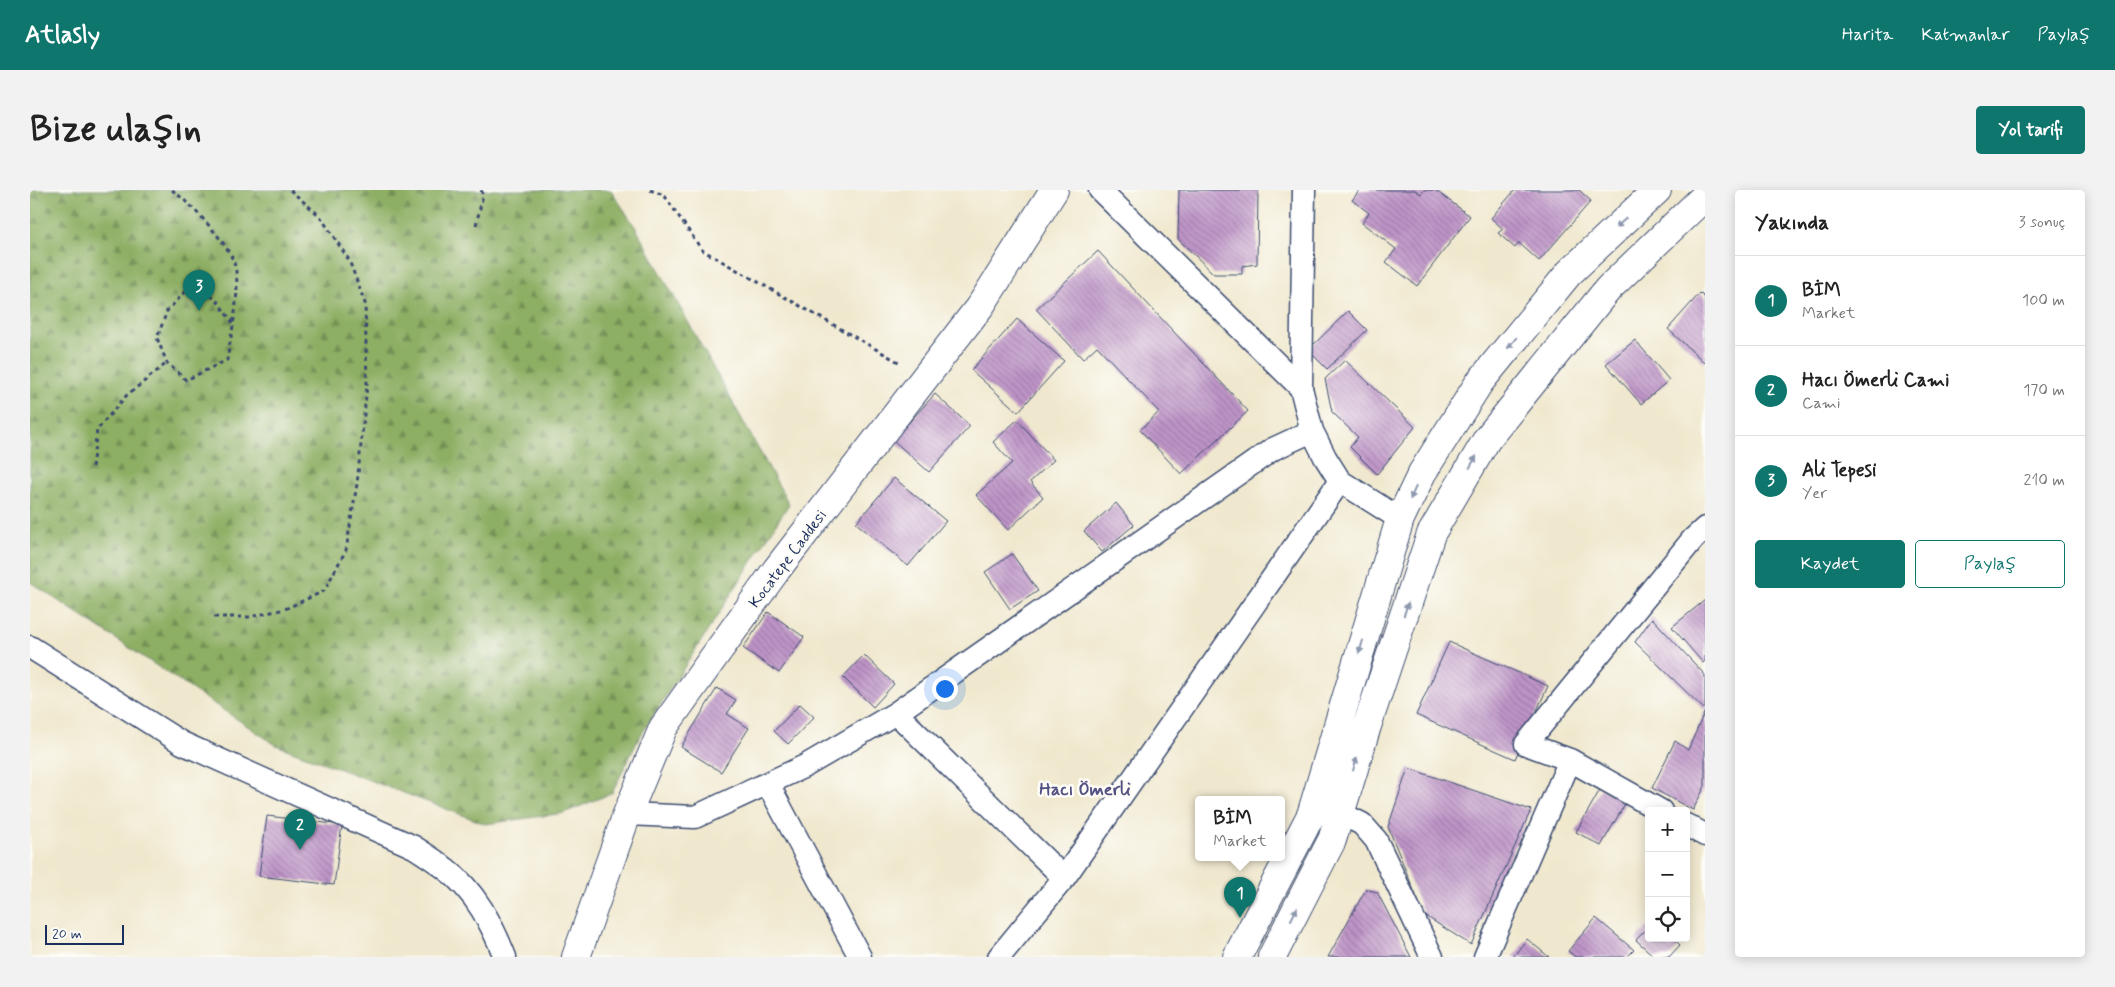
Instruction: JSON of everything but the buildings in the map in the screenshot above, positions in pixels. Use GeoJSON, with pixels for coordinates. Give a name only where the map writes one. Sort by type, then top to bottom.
{"type":"FeatureCollection","features":[{"type":"Feature","properties":{"kind":"main road","name":"Kocatepe Caddesi"},"geometry":{"type":"LineString","coordinates":[[576,957],[627,814],[664,728],[777,569],[981,305],[1054,190]]}},
{"type":"Feature","properties":{"kind":"main road"},"geometry":{"type":"LineString","coordinates":[[1237,957],[1311,815],[1400,519],[1422,473],[1479,383],[1569,272],[1657,190]]}},
{"type":"Feature","properties":{"kind":"main road"},"geometry":{"type":"LineString","coordinates":[[1272,957],[1332,840],[1431,534],[1482,447],[1608,288],[1705,196]]}},
{"type":"Feature","properties":{"kind":"street"},"geometry":{"type":"LineString","coordinates":[[1100,190],[1300,388]]}},
{"type":"Feature","properties":{"kind":"street"},"geometry":{"type":"LineString","coordinates":[[1304,190],[1300,388],[1312,432],[1325,458],[1340,481],[1400,519]]}},
{"type":"Feature","properties":{"kind":"street"},"geometry":{"type":"LineString","coordinates":[[627,814],[695,817],[805,766],[896,713],[1273,449],[1312,432]]}},
{"type":"Feature","properties":{"kind":"street"},"geometry":{"type":"LineString","coordinates":[[999,957],[1064,878],[1340,481]]}},
{"type":"Feature","properties":{"kind":"street"},"geometry":{"type":"LineString","coordinates":[[1654,807],[1570,760],[1526,744],[1693,540],[1705,528]]}},
{"type":"Feature","properties":{"kind":"street"},"geometry":{"type":"LineString","coordinates":[[30,647],[182,743],[414,847],[447,870],[475,899],[488,918],[505,957]]}},
{"type":"Feature","properties":{"kind":"street"},"geometry":{"type":"LineString","coordinates":[[896,713],[1064,878]]}},
{"type":"Feature","properties":{"kind":"street"},"geometry":{"type":"LineString","coordinates":[[1485,957],[1570,760]]}},
{"type":"Feature","properties":{"kind":"street"},"geometry":{"type":"LineString","coordinates":[[768,784],[860,957]]}},
{"type":"Feature","properties":{"kind":"street"},"geometry":{"type":"LineString","coordinates":[[1311,815],[1340,813],[1362,824],[1376,840],[1432,957]]}},
{"type":"Feature","properties":{"kind":"street"},"geometry":{"type":"LineString","coordinates":[[1690,827],[1705,835]]}},
{"type":"Feature","properties":{"kind":"path"},"geometry":{"type":"LineString","coordinates":[[172,190],[211,227],[233,260],[237,284],[233,323],[226,360],[186,380],[167,363],[157,338],[167,312],[190,288],[215,298],[233,323]]}},
{"type":"Feature","properties":{"kind":"path"},"geometry":{"type":"LineString","coordinates":[[214,617],[249,617],[285,609],[324,591],[346,550],[357,484],[367,385],[366,303],[349,260],[320,216],[290,190]]}},
{"type":"Feature","properties":{"kind":"path"},"geometry":{"type":"LineString","coordinates":[[476,225],[483,195],[482,190]]}},
{"type":"Feature","properties":{"kind":"path"},"geometry":{"type":"LineString","coordinates":[[650,190],[664,195],[702,250],[926,377]]}},
{"type":"Feature","properties":{"kind":"path"},"geometry":{"type":"LineString","coordinates":[[92,467],[97,430],[126,396],[167,363]]}},
{"type":"Feature","properties":{"kind":"green space"},"geometry":{"type":"Polygon","coordinates":[[[30,190],[611,190],[636,228],[789,504],[639,738],[612,793],[564,813],[486,824],[276,745],[30,582],[30,190]]]}},
{"type":"Feature","properties":{"kind":"place","name":"Ali Tepesi"},"geometry":{"type":"Point","coordinates":[199,311]}},
{"type":"Feature","properties":{"kind":"place","name":"Hacı Ömerli Cami"},"geometry":{"type":"Point","coordinates":[300,850]}},
{"type":"Feature","properties":{"kind":"place","name":"BİM"},"geometry":{"type":"Point","coordinates":[1240,918]}},
{"type":"Feature","properties":{"kind":"district","name":"Hacı Ömerli"},"geometry":{"type":"Point","coordinates":[1085,789]}}]}
